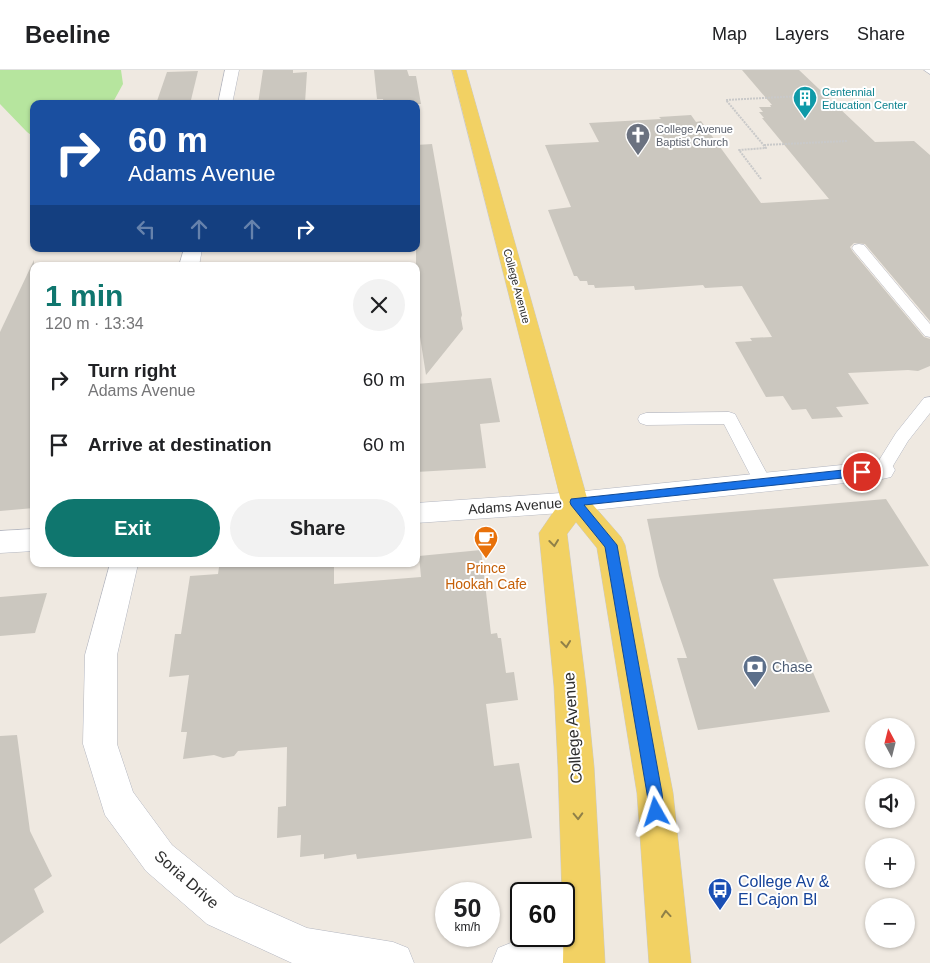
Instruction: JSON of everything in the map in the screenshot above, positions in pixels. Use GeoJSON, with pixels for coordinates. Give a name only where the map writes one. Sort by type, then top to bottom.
{"type":"FeatureCollection","features":[{"type":"Feature","properties":{"kind":"main road","name":"College Avenue"},"geometry":{"type":"LineString","coordinates":[[459,70],[575,502],[611,545],[655,793],[670,963]]}},
{"type":"Feature","properties":{"kind":"main road","name":"College Avenue"},"geometry":{"type":"LineString","coordinates":[[575,502],[553,533],[569,677],[576,767],[584,962]]}},
{"type":"Feature","properties":{"kind":"street"},"geometry":{"type":"LineString","coordinates":[[226,100],[232,70]]}},
{"type":"Feature","properties":{"kind":"street","name":"Adams Avenue"},"geometry":{"type":"LineString","coordinates":[[420,513],[575,502],[882,470]]}},
{"type":"Feature","properties":{"kind":"street"},"geometry":{"type":"LineString","coordinates":[[0,542],[30,540]]}},
{"type":"Feature","properties":{"kind":"street","name":"Soria Drive"},"geometry":{"type":"LineString","coordinates":[[123,567],[101,655],[100,744],[118,802],[159,858],[221,910],[305,948],[393,963]]}},
{"type":"Feature","properties":{"kind":"street"},"geometry":{"type":"LineString","coordinates":[[513,963],[584,962]]}},
{"type":"Feature","properties":{"kind":"lane"},"geometry":{"type":"LineString","coordinates":[[859,248],[930,334]]}},
{"type":"Feature","properties":{"kind":"lane"},"geometry":{"type":"LineString","coordinates":[[882,470],[902,437],[930,402]]}},
{"type":"Feature","properties":{"kind":"lane"},"geometry":{"type":"LineString","coordinates":[[646,419],[729,418],[763,482]]}},
{"type":"Feature","properties":{"kind":"path"},"geometry":{"type":"LineString","coordinates":[[762,179],[739,150],[766,148],[726,100],[857,93]]}},
{"type":"Feature","properties":{"kind":"path"},"geometry":{"type":"LineString","coordinates":[[763,145],[847,141]]}},
{"type":"Feature","properties":{"kind":"green space"},"geometry":{"type":"Polygon","coordinates":[[[0,70],[121,70],[123,84],[114,100],[30,100],[30,134],[0,104],[0,70]]]}},
{"type":"Feature","properties":{"kind":"building"},"geometry":{"type":"Polygon","coordinates":[[[263,70],[293,70],[293,73],[307,72],[305,100],[259,100],[263,70]]]}},
{"type":"Feature","properties":{"kind":"building"},"geometry":{"type":"Polygon","coordinates":[[[374,70],[407,70],[409,76],[416,76],[421,104],[420,100],[377,99],[374,70]]]}},
{"type":"Feature","properties":{"kind":"building"},"geometry":{"type":"Polygon","coordinates":[[[742,70],[799,70],[875,142],[914,141],[930,155],[930,321],[865,244],[854,243],[850,247],[924,337],[930,339],[930,366],[918,371],[848,373],[869,404],[836,407],[843,417],[812,419],[806,409],[792,410],[783,396],[766,397],[735,342],[752,341],[750,338],[772,337],[742,286],[705,288],[703,285],[635,290],[634,286],[595,288],[594,285],[588,285],[587,281],[580,281],[577,276],[574,276],[548,210],[571,207],[545,145],[599,142],[589,123],[661,119],[659,117],[691,115],[696,122],[701,121],[761,203],[829,199],[762,118],[764,118],[759,112],[763,112],[759,107],[771,107],[770,105],[772,105],[742,70]]]}},
{"type":"Feature","properties":{"kind":"building"},"geometry":{"type":"Polygon","coordinates":[[[198,71],[191,100],[157,100],[167,72],[198,71]]]}},
{"type":"Feature","properties":{"kind":"building"},"geometry":{"type":"Polygon","coordinates":[[[432,144],[463,329],[426,375],[420,337],[420,262],[416,262],[416,252],[420,252],[420,145],[432,144]]]}},
{"type":"Feature","properties":{"kind":"building"},"geometry":{"type":"Polygon","coordinates":[[[30,268],[30,508],[0,511],[0,332],[30,268]]]}},
{"type":"Feature","properties":{"kind":"building"},"geometry":{"type":"Polygon","coordinates":[[[491,378],[500,422],[480,424],[486,468],[420,472],[420,384],[491,378]]]}},
{"type":"Feature","properties":{"kind":"building"},"geometry":{"type":"Polygon","coordinates":[[[886,499],[929,566],[773,579],[830,712],[698,730],[677,658],[687,658],[659,576],[647,519],[886,499]]]}},
{"type":"Feature","properties":{"kind":"building"},"geometry":{"type":"Polygon","coordinates":[[[481,550],[491,634],[497,633],[498,638],[501,638],[506,673],[514,672],[518,700],[486,704],[494,766],[519,763],[532,838],[357,859],[356,854],[324,859],[324,854],[300,857],[301,835],[277,838],[278,807],[286,806],[287,747],[238,751],[234,756],[223,758],[214,755],[183,759],[187,732],[181,732],[189,675],[169,677],[175,634],[181,634],[190,576],[218,574],[219,567],[334,567],[334,584],[421,577],[420,556],[481,550]]]}},
{"type":"Feature","properties":{"kind":"building"},"geometry":{"type":"Polygon","coordinates":[[[47,593],[35,633],[0,636],[0,597],[47,593]]]}},
{"type":"Feature","properties":{"kind":"building"},"geometry":{"type":"Polygon","coordinates":[[[17,735],[30,831],[52,876],[34,889],[44,912],[0,944],[0,736],[17,735]]]}},
{"type":"Feature","properties":{"kind":"place","name":"Centennial Education Center"},"geometry":{"type":"Point","coordinates":[805,119]}},
{"type":"Feature","properties":{"kind":"place","name":"College Avenue Baptist Church"},"geometry":{"type":"Point","coordinates":[638,156]}},
{"type":"Feature","properties":{"kind":"place","name":"Prince Hookah Cafe"},"geometry":{"type":"Point","coordinates":[486,559]}},
{"type":"Feature","properties":{"kind":"place","name":"Chase"},"geometry":{"type":"Point","coordinates":[755,688]}},
{"type":"Feature","properties":{"kind":"place","name":"College Av & El Cajon Bl"},"geometry":{"type":"Point","coordinates":[720,911]}},
{"type":"Feature","properties":{"kind":"route"},"geometry":{"type":"LineString","coordinates":[[656,812],[655,793],[611,545],[575,502],[862,472]]}}]}
